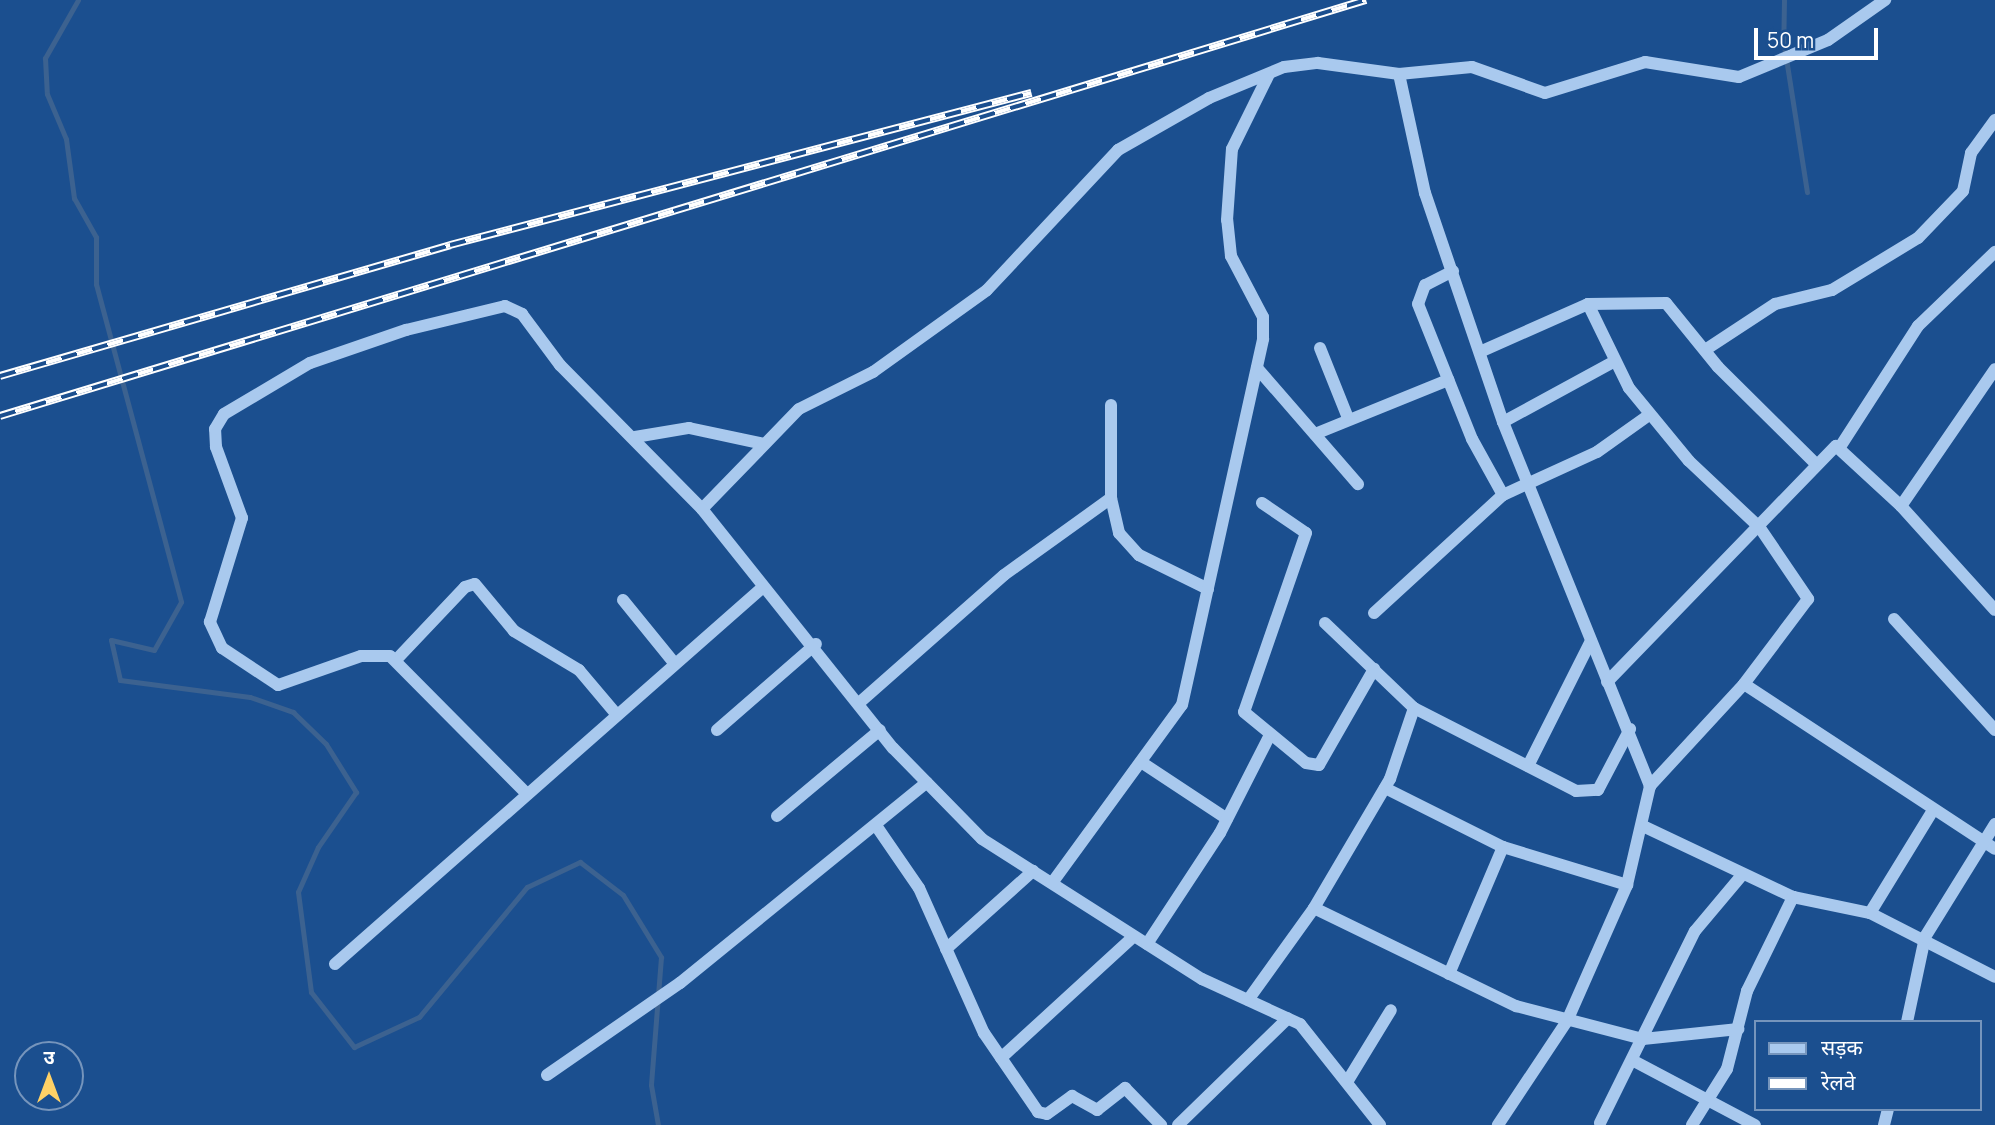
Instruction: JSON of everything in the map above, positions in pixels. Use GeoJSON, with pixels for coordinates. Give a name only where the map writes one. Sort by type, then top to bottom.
{"type":"FeatureCollection","features":[{"type":"Feature","properties":{"kind":"street"},"geometry":{"type":"LineString","coordinates":[[702,509],[799,409],[873,372],[987,290],[1132,139],[1269,74],[1318,63],[1399,74],[1472,67],[1545,93],[1645,62],[1740,77],[1843,32],[1885,0]]}},
{"type":"Feature","properties":{"kind":"street"},"geometry":{"type":"LineString","coordinates":[[1052,883],[1182,705],[1257,368],[1264,323],[1231,257],[1229,167],[1269,74]]}},
{"type":"Feature","properties":{"kind":"street"},"geometry":{"type":"LineString","coordinates":[[1399,74],[1424,193],[1482,351],[1503,422],[1607,682],[1630,729],[1650,786],[1645,827],[1627,885],[1567,1021],[1498,1125]]}},
{"type":"Feature","properties":{"kind":"street"},"geometry":{"type":"LineString","coordinates":[[1705,350],[1775,304],[1832,290],[1918,238],[1963,191],[1971,153],[1995,120]]}},
{"type":"Feature","properties":{"kind":"street"},"geometry":{"type":"LineString","coordinates":[[1607,682],[1760,528],[1814,462],[1840,447],[1918,326],[1995,252]]}},
{"type":"Feature","properties":{"kind":"street"},"geometry":{"type":"LineString","coordinates":[[1452,271],[1425,285],[1418,299],[1448,380],[1503,495]]}},
{"type":"Feature","properties":{"kind":"street"},"geometry":{"type":"LineString","coordinates":[[1482,351],[1588,304],[1666,303],[1705,350],[1814,462]]}},
{"type":"Feature","properties":{"kind":"street"},"geometry":{"type":"LineString","coordinates":[[1588,304],[1612,362],[1649,415],[1760,528],[1808,599],[1744,684],[1650,786]]}},
{"type":"Feature","properties":{"kind":"street"},"geometry":{"type":"LineString","coordinates":[[527,794],[396,660],[384,654],[361,656],[286,685],[254,674],[222,648],[210,615],[242,518],[215,438],[224,414],[310,363],[406,330],[505,306],[522,314],[560,365],[635,437],[702,509],[763,587],[816,644],[880,730],[982,839],[1147,944],[1248,1000],[1300,1024],[1380,1125]]}},
{"type":"Feature","properties":{"kind":"street"},"geometry":{"type":"LineString","coordinates":[[1320,348],[1348,418]]}},
{"type":"Feature","properties":{"kind":"street"},"geometry":{"type":"LineString","coordinates":[[1503,422],[1612,362]]}},
{"type":"Feature","properties":{"kind":"street"},"geometry":{"type":"LineString","coordinates":[[1257,368],[1358,484]]}},
{"type":"Feature","properties":{"kind":"street"},"geometry":{"type":"LineString","coordinates":[[1901,506],[1995,369]]}},
{"type":"Feature","properties":{"kind":"street"},"geometry":{"type":"LineString","coordinates":[[1315,434],[1348,418],[1448,380]]}},
{"type":"Feature","properties":{"kind":"street"},"geometry":{"type":"LineString","coordinates":[[1111,405],[1111,498],[1117,528],[1131,549],[1208,589]]}},
{"type":"Feature","properties":{"kind":"street"},"geometry":{"type":"LineString","coordinates":[[1374,613],[1503,495],[1597,452],[1649,415]]}},
{"type":"Feature","properties":{"kind":"street"},"geometry":{"type":"LineString","coordinates":[[635,437],[689,428],[764,444]]}},
{"type":"Feature","properties":{"kind":"street"},"geometry":{"type":"LineString","coordinates":[[1840,447],[1901,506],[1995,610]]}},
{"type":"Feature","properties":{"kind":"street"},"geometry":{"type":"LineString","coordinates":[[859,703],[1003,575],[1111,498]]}},
{"type":"Feature","properties":{"kind":"street"},"geometry":{"type":"LineString","coordinates":[[1262,503],[1306,533],[1244,699],[1244,712],[1306,763],[1319,765],[1374,669]]}},
{"type":"Feature","properties":{"kind":"street"},"geometry":{"type":"LineString","coordinates":[[396,660],[465,587],[475,584],[525,641],[579,670],[617,715]]}},
{"type":"Feature","properties":{"kind":"street"},"geometry":{"type":"LineString","coordinates":[[335,964],[763,587]]}},
{"type":"Feature","properties":{"kind":"street"},"geometry":{"type":"LineString","coordinates":[[623,600],[675,664]]}},
{"type":"Feature","properties":{"kind":"street"},"geometry":{"type":"LineString","coordinates":[[1894,619],[1995,730]]}},
{"type":"Feature","properties":{"kind":"street"},"geometry":{"type":"LineString","coordinates":[[1325,624],[1414,708],[1528,766],[1591,793],[1604,783],[1630,729]]}},
{"type":"Feature","properties":{"kind":"street"},"geometry":{"type":"LineString","coordinates":[[1528,766],[1591,641]]}},
{"type":"Feature","properties":{"kind":"street"},"geometry":{"type":"LineString","coordinates":[[717,730],[816,644]]}},
{"type":"Feature","properties":{"kind":"street"},"geometry":{"type":"LineString","coordinates":[[1744,684],[1995,849]]}},
{"type":"Feature","properties":{"kind":"street"},"geometry":{"type":"LineString","coordinates":[[1248,1000],[1314,908],[1385,788],[1414,708]]}},
{"type":"Feature","properties":{"kind":"street"},"geometry":{"type":"LineString","coordinates":[[777,816],[880,730]]}},
{"type":"Feature","properties":{"kind":"street"},"geometry":{"type":"LineString","coordinates":[[1147,944],[1227,819],[1270,735]]}},
{"type":"Feature","properties":{"kind":"street"},"geometry":{"type":"LineString","coordinates":[[1141,762],[1227,819]]}},
{"type":"Feature","properties":{"kind":"street"},"geometry":{"type":"LineString","coordinates":[[547,1075],[680,983],[877,827],[927,782]]}},
{"type":"Feature","properties":{"kind":"street"},"geometry":{"type":"LineString","coordinates":[[1385,788],[1503,847],[1627,885]]}},
{"type":"Feature","properties":{"kind":"street"},"geometry":{"type":"LineString","coordinates":[[1870,913],[1933,810]]}},
{"type":"Feature","properties":{"kind":"street"},"geometry":{"type":"LineString","coordinates":[[1907,1020],[1925,937],[1995,824]]}},
{"type":"Feature","properties":{"kind":"street"},"geometry":{"type":"LineString","coordinates":[[877,827],[919,888],[946,949],[1001,1058],[1041,1114],[1072,1096],[1097,1110],[1125,1088],[1161,1125]]}},
{"type":"Feature","properties":{"kind":"street"},"geometry":{"type":"LineString","coordinates":[[1645,827],[1793,897],[1870,913],[1925,937],[1995,977]]}},
{"type":"Feature","properties":{"kind":"street"},"geometry":{"type":"LineString","coordinates":[[1449,974],[1503,847]]}},
{"type":"Feature","properties":{"kind":"street"},"geometry":{"type":"LineString","coordinates":[[946,949],[1033,871]]}},
{"type":"Feature","properties":{"kind":"street"},"geometry":{"type":"LineString","coordinates":[[1600,1124],[1695,931],[1742,875]]}},
{"type":"Feature","properties":{"kind":"street"},"geometry":{"type":"LineString","coordinates":[[1692,1125],[1710,1101],[1738,1029],[1747,991],[1793,897]]}},
{"type":"Feature","properties":{"kind":"street"},"geometry":{"type":"LineString","coordinates":[[1314,908],[1516,1006],[1567,1021],[1643,1039],[1738,1029]]}},
{"type":"Feature","properties":{"kind":"street"},"geometry":{"type":"LineString","coordinates":[[1001,1058],[1134,936]]}},
{"type":"Feature","properties":{"kind":"street"},"geometry":{"type":"LineString","coordinates":[[1347,1082],[1391,1010]]}},
{"type":"Feature","properties":{"kind":"street"},"geometry":{"type":"LineString","coordinates":[[1178,1125],[1288,1018]]}},
{"type":"Feature","properties":{"kind":"street"},"geometry":{"type":"LineString","coordinates":[[1632,1060],[1755,1125]]}},
{"type":"Feature","properties":{"kind":"waterway"},"geometry":{"type":"LineString","coordinates":[[78,0],[45,58],[47,94],[66,139],[74,198],[96,237],[96,284],[181,602],[154,650],[111,640],[120,680],[250,697],[293,712],[326,744],[356,792],[318,847],[298,892],[311,992],[354,1047],[419,1017],[527,887],[580,862],[623,895],[661,957],[651,1085],[658,1125]]}},
{"type":"Feature","properties":{"kind":"waterway"},"geometry":{"type":"LineString","coordinates":[[1784,0],[1783,39],[1807,192]]}},
{"type":"Feature","properties":{"kind":"railway"},"geometry":{"type":"LineString","coordinates":[[0,416],[1366,0]]}},
{"type":"Feature","properties":{"kind":"railway"},"geometry":{"type":"LineString","coordinates":[[0,376],[450,245],[1031,93]]}}]}
